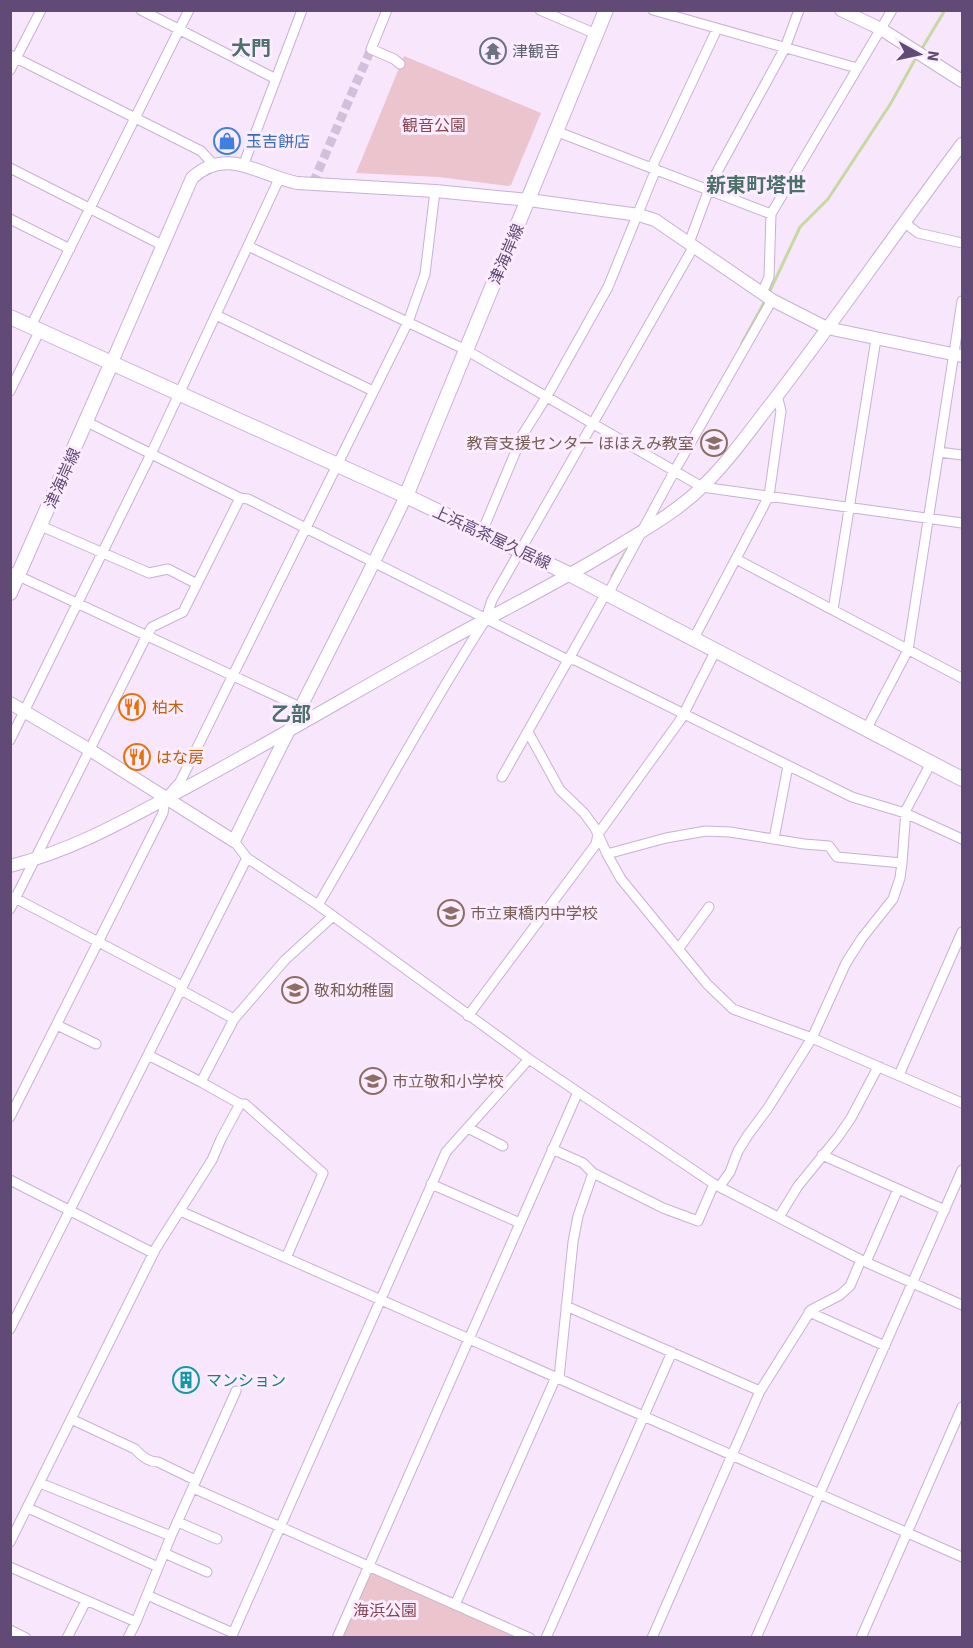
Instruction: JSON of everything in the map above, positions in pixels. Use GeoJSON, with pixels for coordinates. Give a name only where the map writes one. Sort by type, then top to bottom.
{"type":"FeatureCollection","features":[{"type":"Feature","properties":{"kind":"main road","name":"津海岸線"},"geometry":{"type":"LineString","coordinates":[[406,496],[558,132],[606,10]]}},
{"type":"Feature","properties":{"kind":"main road","name":"上浜高茶屋久居線"},"geometry":{"type":"LineString","coordinates":[[10,317],[406,496],[571,575],[963,779]]}},
{"type":"Feature","properties":{"kind":"main road","name":"津海岸線"},"geometry":{"type":"LineString","coordinates":[[10,593],[15,574],[41,526],[112,362]]}},
{"type":"Feature","properties":{"kind":"street"},"geometry":{"type":"LineString","coordinates":[[10,70],[14,57],[41,10]]}},
{"type":"Feature","properties":{"kind":"street"},"geometry":{"type":"LineString","coordinates":[[141,10],[276,79]]}},
{"type":"Feature","properties":{"kind":"street"},"geometry":{"type":"LineString","coordinates":[[10,391],[70,249],[189,10]]}},
{"type":"Feature","properties":{"kind":"street"},"geometry":{"type":"LineString","coordinates":[[243,166],[302,10]]}},
{"type":"Feature","properties":{"kind":"street"},"geometry":{"type":"LineString","coordinates":[[387,10],[371,49],[400,64]]}},
{"type":"Feature","properties":{"kind":"street"},"geometry":{"type":"LineString","coordinates":[[540,10],[596,34]]}},
{"type":"Feature","properties":{"kind":"street"},"geometry":{"type":"LineString","coordinates":[[653,10],[857,68]]}},
{"type":"Feature","properties":{"kind":"street"},"geometry":{"type":"LineString","coordinates":[[318,905],[413,739],[486,619],[492,600],[594,423],[692,244],[709,190],[785,48],[799,10]]}},
{"type":"Feature","properties":{"kind":"street"},"geometry":{"type":"LineString","coordinates":[[841,10],[881,29],[963,81]]}},
{"type":"Feature","properties":{"kind":"street"},"geometry":{"type":"LineString","coordinates":[[502,777],[642,531],[672,468],[767,296],[771,214],[892,10]]}},
{"type":"Feature","properties":{"kind":"street"},"geometry":{"type":"LineString","coordinates":[[482,532],[523,435],[608,287],[639,215],[654,168],[717,29]]}},
{"type":"Feature","properties":{"kind":"street"},"geometry":{"type":"LineString","coordinates":[[14,57],[201,151],[213,164]]}},
{"type":"Feature","properties":{"kind":"street"},"geometry":{"type":"LineString","coordinates":[[558,132],[771,214]]}},
{"type":"Feature","properties":{"kind":"street"},"geometry":{"type":"LineString","coordinates":[[10,866],[35,860],[107,830],[165,799],[486,619],[571,575],[672,512],[702,487],[737,448],[963,144]]}},
{"type":"Feature","properties":{"kind":"street"},"geometry":{"type":"LineString","coordinates":[[112,362],[192,178],[201,169],[227,162],[297,183],[435,191],[529,200],[639,215],[655,220],[767,296],[827,328],[958,355]]}},
{"type":"Feature","properties":{"kind":"street"},"geometry":{"type":"LineString","coordinates":[[10,168],[162,245]]}},
{"type":"Feature","properties":{"kind":"street"},"geometry":{"type":"LineString","coordinates":[[10,740],[151,454],[279,179]]}},
{"type":"Feature","properties":{"kind":"street"},"geometry":{"type":"LineString","coordinates":[[10,1118],[163,813],[165,799],[180,782],[408,322],[425,274],[435,191]]}},
{"type":"Feature","properties":{"kind":"street"},"geometry":{"type":"LineString","coordinates":[[10,219],[70,249]]}},
{"type":"Feature","properties":{"kind":"street"},"geometry":{"type":"LineString","coordinates":[[905,223],[918,233],[963,243]]}},
{"type":"Feature","properties":{"kind":"street"},"geometry":{"type":"LineString","coordinates":[[248,246],[466,350],[702,487],[963,523]]}},
{"type":"Feature","properties":{"kind":"street"},"geometry":{"type":"LineString","coordinates":[[867,728],[908,650],[939,452],[958,355],[963,301]]}},
{"type":"Feature","properties":{"kind":"street"},"geometry":{"type":"LineString","coordinates":[[216,315],[373,391]]}},
{"type":"Feature","properties":{"kind":"street"},"geometry":{"type":"LineString","coordinates":[[833,610],[876,339]]}},
{"type":"Feature","properties":{"kind":"street"},"geometry":{"type":"LineString","coordinates":[[694,638],[769,496],[781,411],[777,395]]}},
{"type":"Feature","properties":{"kind":"street"},"geometry":{"type":"LineString","coordinates":[[87,422],[240,498],[248,499],[568,660],[575,660],[788,766],[852,796],[905,813],[963,839]]}},
{"type":"Feature","properties":{"kind":"street"},"geometry":{"type":"LineString","coordinates":[[939,452],[963,455]]}},
{"type":"Feature","properties":{"kind":"street"},"geometry":{"type":"LineString","coordinates":[[234,840],[406,496]]}},
{"type":"Feature","properties":{"kind":"street"},"geometry":{"type":"LineString","coordinates":[[10,909],[13,897],[35,860],[147,635],[152,627],[183,612],[240,498]]}},
{"type":"Feature","properties":{"kind":"street"},"geometry":{"type":"LineString","coordinates":[[41,526],[149,573],[168,569],[197,584]]}},
{"type":"Feature","properties":{"kind":"street"},"geometry":{"type":"LineString","coordinates":[[736,559],[963,678]]}},
{"type":"Feature","properties":{"kind":"street"},"geometry":{"type":"LineString","coordinates":[[15,574],[300,707]]}},
{"type":"Feature","properties":{"kind":"street"},"geometry":{"type":"LineString","coordinates":[[468,1016],[596,844],[598,834],[683,715],[716,650]]}},
{"type":"Feature","properties":{"kind":"street"},"geometry":{"type":"LineString","coordinates":[[10,703],[25,710],[234,840],[247,858],[318,905],[468,1016],[717,1185],[863,1261],[963,1305]]}},
{"type":"Feature","properties":{"kind":"street"},"geometry":{"type":"LineString","coordinates":[[528,732],[560,790],[584,813],[598,834],[621,879],[707,984],[733,1010],[812,1038],[963,1103]]}},
{"type":"Feature","properties":{"kind":"street"},"geometry":{"type":"LineString","coordinates":[[552,1149],[583,1163],[593,1173],[663,1208],[698,1221],[717,1185],[730,1172],[747,1136],[768,1108],[812,1038],[846,963],[862,938],[893,899],[900,878],[905,813],[931,763]]}},
{"type":"Feature","properties":{"kind":"street"},"geometry":{"type":"LineString","coordinates":[[774,839],[788,766]]}},
{"type":"Feature","properties":{"kind":"street"},"geometry":{"type":"LineString","coordinates":[[607,854],[666,838],[706,831],[730,832],[829,846],[837,857],[902,863]]}},
{"type":"Feature","properties":{"kind":"street"},"geometry":{"type":"LineString","coordinates":[[10,1329],[247,858]]}},
{"type":"Feature","properties":{"kind":"street"},"geometry":{"type":"LineString","coordinates":[[13,897],[99,942],[234,1019]]}},
{"type":"Feature","properties":{"kind":"street"},"geometry":{"type":"LineString","coordinates":[[679,948],[709,907]]}},
{"type":"Feature","properties":{"kind":"street"},"geometry":{"type":"LineString","coordinates":[[201,1082],[234,1019],[285,960],[332,917]]}},
{"type":"Feature","properties":{"kind":"street"},"geometry":{"type":"LineString","coordinates":[[899,1075],[963,932]]}},
{"type":"Feature","properties":{"kind":"street"},"geometry":{"type":"LineString","coordinates":[[57,1025],[96,1044]]}},
{"type":"Feature","properties":{"kind":"street"},"geometry":{"type":"LineString","coordinates":[[148,1055],[240,1104],[245,1104],[323,1173],[286,1258]]}},
{"type":"Feature","properties":{"kind":"street"},"geometry":{"type":"LineString","coordinates":[[147,1595],[232,1636],[446,1152],[529,1059]]}},
{"type":"Feature","properties":{"kind":"street"},"geometry":{"type":"LineString","coordinates":[[779,1217],[798,1186],[838,1137],[860,1104],[880,1067]]}},
{"type":"Feature","properties":{"kind":"street"},"geometry":{"type":"LineString","coordinates":[[337,1638],[578,1092]]}},
{"type":"Feature","properties":{"kind":"street"},"geometry":{"type":"LineString","coordinates":[[10,1542],[153,1253],[212,1160],[240,1104]]}},
{"type":"Feature","properties":{"kind":"street"},"geometry":{"type":"LineString","coordinates":[[468,1128],[503,1146]]}},
{"type":"Feature","properties":{"kind":"street"},"geometry":{"type":"LineString","coordinates":[[822,1155],[945,1210]]}},
{"type":"Feature","properties":{"kind":"street"},"geometry":{"type":"LineString","coordinates":[[756,1638],[963,1170]]}},
{"type":"Feature","properties":{"kind":"street"},"geometry":{"type":"LineString","coordinates":[[455,1605],[557,1378],[573,1242],[578,1216],[593,1173]]}},
{"type":"Feature","properties":{"kind":"street"},"geometry":{"type":"LineString","coordinates":[[10,1180],[153,1253]]}},
{"type":"Feature","properties":{"kind":"street"},"geometry":{"type":"LineString","coordinates":[[431,1184],[520,1223]]}},
{"type":"Feature","properties":{"kind":"street"},"geometry":{"type":"LineString","coordinates":[[651,1638],[760,1391],[809,1312],[840,1295],[850,1286],[897,1189]]}},
{"type":"Feature","properties":{"kind":"street"},"geometry":{"type":"LineString","coordinates":[[180,1211],[963,1557]]}},
{"type":"Feature","properties":{"kind":"street"},"geometry":{"type":"LineString","coordinates":[[566,1306],[760,1391]]}},
{"type":"Feature","properties":{"kind":"street"},"geometry":{"type":"LineString","coordinates":[[809,1312],[885,1346]]}},
{"type":"Feature","properties":{"kind":"street"},"geometry":{"type":"LineString","coordinates":[[546,1638],[672,1352]]}},
{"type":"Feature","properties":{"kind":"street"},"geometry":{"type":"LineString","coordinates":[[128,1638],[236,1391]]}},
{"type":"Feature","properties":{"kind":"street"},"geometry":{"type":"LineString","coordinates":[[861,1638],[963,1407]]}},
{"type":"Feature","properties":{"kind":"street"},"geometry":{"type":"LineString","coordinates":[[71,1419],[135,1449],[141,1455],[194,1484],[280,1527],[530,1638]]}},
{"type":"Feature","properties":{"kind":"street"},"geometry":{"type":"LineString","coordinates":[[40,1483],[171,1536]]}},
{"type":"Feature","properties":{"kind":"street"},"geometry":{"type":"LineString","coordinates":[[28,1508],[158,1567]]}},
{"type":"Feature","properties":{"kind":"street"},"geometry":{"type":"LineString","coordinates":[[178,1522],[218,1539]]}},
{"type":"Feature","properties":{"kind":"street"},"geometry":{"type":"LineString","coordinates":[[164,1553],[207,1572]]}},
{"type":"Feature","properties":{"kind":"street"},"geometry":{"type":"LineString","coordinates":[[10,1567],[136,1622]]}},
{"type":"Feature","properties":{"kind":"street"},"geometry":{"type":"LineString","coordinates":[[67,1638],[86,1600]]}},
{"type":"Feature","properties":{"kind":"street"},"geometry":{"type":"LineString","coordinates":[[10,1630],[26,1638]]}},
{"type":"Feature","properties":{"kind":"green space","name":"観音公園"},"geometry":{"type":"Polygon","coordinates":[[[404,56],[541,113],[511,185],[439,177],[356,173],[404,56]]]}},
{"type":"Feature","properties":{"kind":"green space","name":"海浜公園"},"geometry":{"type":"Polygon","coordinates":[[[371,1573],[516,1637],[342,1638],[371,1573]]]}},
{"type":"Feature","properties":{"kind":"waterway"},"geometry":{"type":"LineString","coordinates":[[921,50],[945,10]]}},
{"type":"Feature","properties":{"kind":"waterway"},"geometry":{"type":"LineString","coordinates":[[769,293],[800,227],[828,199],[891,103],[917,56]]}},
{"type":"Feature","properties":{"kind":"waterway"},"geometry":{"type":"LineString","coordinates":[[742,343],[766,299]]}},
{"type":"Feature","properties":{"kind":"waterway"},"geometry":{"type":"LineString","coordinates":[[612,576],[625,553]]}},
{"type":"Feature","properties":{"kind":"tunnel"},"geometry":{"type":"LineString","coordinates":[[313,183],[371,49]]}},
{"type":"Feature","properties":{"kind":"place","name":"津観音"},"geometry":{"type":"Point","coordinates":[493,51]}},
{"type":"Feature","properties":{"kind":"place","name":"玉吉餅店"},"geometry":{"type":"Point","coordinates":[227,141]}},
{"type":"Feature","properties":{"kind":"place","name":"教育支援センター ほほえみ教室"},"geometry":{"type":"Point","coordinates":[714,443]}},
{"type":"Feature","properties":{"kind":"place","name":"柏木"},"geometry":{"type":"Point","coordinates":[132,707]}},
{"type":"Feature","properties":{"kind":"place","name":"はな房"},"geometry":{"type":"Point","coordinates":[137,757]}},
{"type":"Feature","properties":{"kind":"place","name":"市立東橋内中学校"},"geometry":{"type":"Point","coordinates":[451,913]}},
{"type":"Feature","properties":{"kind":"place","name":"敬和幼稚園"},"geometry":{"type":"Point","coordinates":[295,990]}},
{"type":"Feature","properties":{"kind":"place","name":"市立敬和小学校"},"geometry":{"type":"Point","coordinates":[373,1081]}},
{"type":"Feature","properties":{"kind":"place","name":"マンション"},"geometry":{"type":"Point","coordinates":[186,1380]}},
{"type":"Feature","properties":{"kind":"district","name":"大門"},"geometry":{"type":"Point","coordinates":[251,48]}},
{"type":"Feature","properties":{"kind":"district","name":"新東町塔世"},"geometry":{"type":"Point","coordinates":[756,185]}},
{"type":"Feature","properties":{"kind":"district","name":"乙部"},"geometry":{"type":"Point","coordinates":[291,714]}}]}
